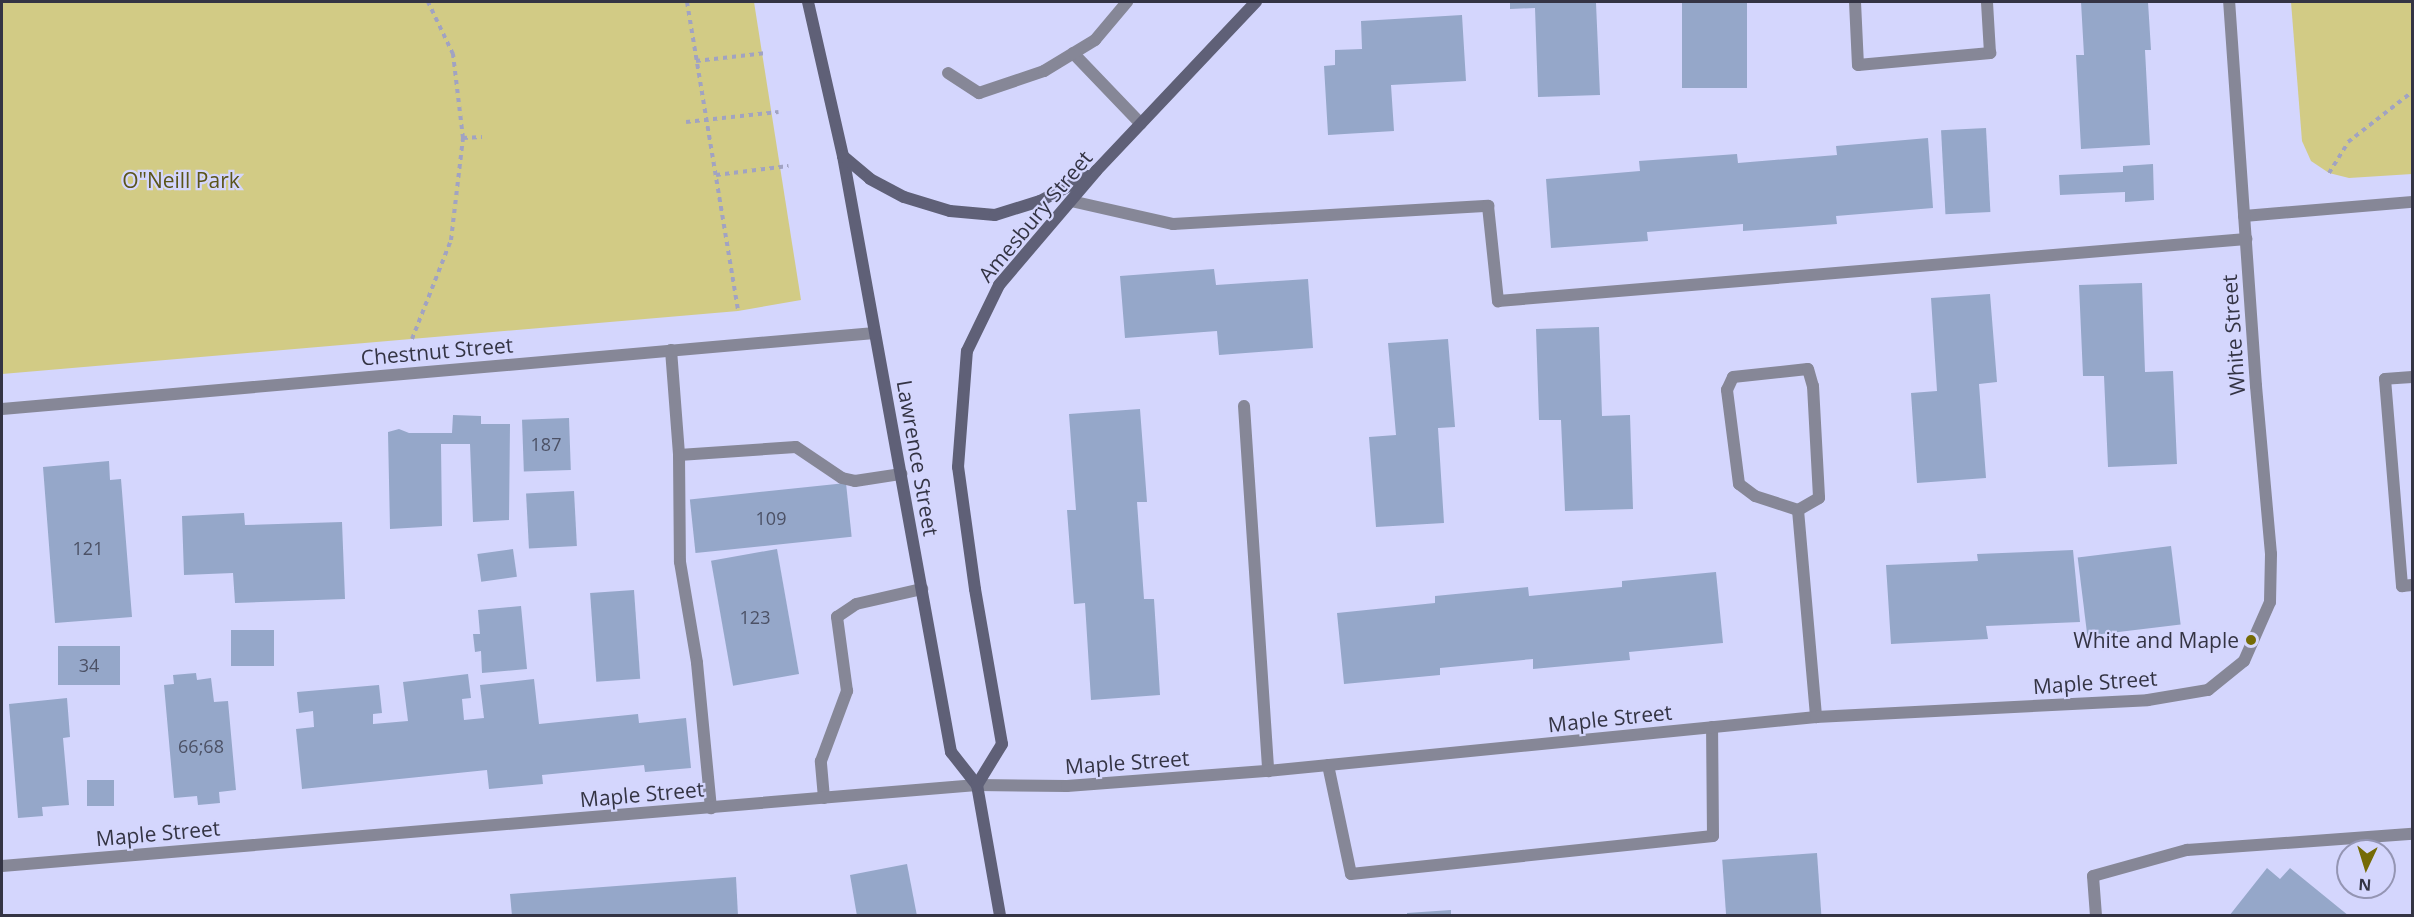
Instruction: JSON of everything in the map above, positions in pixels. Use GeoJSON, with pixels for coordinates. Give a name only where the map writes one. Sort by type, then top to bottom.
{"type":"FeatureCollection","features":[{"type":"Feature","properties":{"kind":"main road","name":"Lawrence Street"},"geometry":{"type":"LineString","coordinates":[[808,2],[843,156],[951,752],[976,786],[1000,915]]}},
{"type":"Feature","properties":{"kind":"main road","name":"Amesbury Street"},"geometry":{"type":"LineString","coordinates":[[976,786],[1002,744],[975,589],[958,467],[967,351],[999,285],[1096,171],[1256,2]]}},
{"type":"Feature","properties":{"kind":"main road"},"geometry":{"type":"LineString","coordinates":[[843,156],[870,179],[904,197],[950,211],[995,215],[1040,201],[1096,171]]}},
{"type":"Feature","properties":{"kind":"street"},"geometry":{"type":"LineString","coordinates":[[948,73],[979,93],[1044,71],[1095,40],[1127,2]]}},
{"type":"Feature","properties":{"kind":"street"},"geometry":{"type":"LineString","coordinates":[[1855,2],[1858,65],[1990,53],[1987,2]]}},
{"type":"Feature","properties":{"kind":"street","name":"White Street"},"geometry":{"type":"LineString","coordinates":[[2229,2],[2271,554],[2270,602],[2244,661]]}},
{"type":"Feature","properties":{"kind":"street"},"geometry":{"type":"LineString","coordinates":[[1073,54],[1141,123]]}},
{"type":"Feature","properties":{"kind":"street"},"geometry":{"type":"LineString","coordinates":[[1071,201],[1173,224],[1488,206],[1498,301],[2246,240]]}},
{"type":"Feature","properties":{"kind":"street"},"geometry":{"type":"LineString","coordinates":[[2244,216],[2412,202]]}},
{"type":"Feature","properties":{"kind":"street","name":"Chestnut Street"},"geometry":{"type":"LineString","coordinates":[[2,409],[875,333]]}},
{"type":"Feature","properties":{"kind":"street"},"geometry":{"type":"LineString","coordinates":[[671,350],[679,455],[680,562],[698,663],[711,808]]}},
{"type":"Feature","properties":{"kind":"street"},"geometry":{"type":"LineString","coordinates":[[1808,369],[1813,386],[1819,498],[1798,510],[1755,496],[1739,484],[1727,390],[1733,377],[1808,369]]}},
{"type":"Feature","properties":{"kind":"street"},"geometry":{"type":"LineString","coordinates":[[2412,377],[2385,379],[2402,586],[2412,585]]}},
{"type":"Feature","properties":{"kind":"street"},"geometry":{"type":"LineString","coordinates":[[1244,406],[1268,771]]}},
{"type":"Feature","properties":{"kind":"street"},"geometry":{"type":"LineString","coordinates":[[679,455],[796,447],[842,478],[855,481],[901,474]]}},
{"type":"Feature","properties":{"kind":"street"},"geometry":{"type":"LineString","coordinates":[[1798,510],[1816,717]]}},
{"type":"Feature","properties":{"kind":"street"},"geometry":{"type":"LineString","coordinates":[[824,798],[821,761],[847,692],[837,617],[856,604],[922,589]]}},
{"type":"Feature","properties":{"kind":"street","name":"Maple Street"},"geometry":{"type":"LineString","coordinates":[[2,866],[976,786],[1067,786],[1268,771],[1816,717],[2148,700],[2208,690],[2244,661]]}},
{"type":"Feature","properties":{"kind":"street"},"geometry":{"type":"LineString","coordinates":[[1328,765],[1351,874],[1713,836],[1712,728]]}},
{"type":"Feature","properties":{"kind":"street"},"geometry":{"type":"LineString","coordinates":[[2096,915],[2093,876],[2187,850],[2412,834]]}},
{"type":"Feature","properties":{"kind":"path"},"geometry":{"type":"LineString","coordinates":[[412,339],[451,240],[463,138],[453,54],[428,2]]}},
{"type":"Feature","properties":{"kind":"path"},"geometry":{"type":"LineString","coordinates":[[687,2],[738,311]]}},
{"type":"Feature","properties":{"kind":"path"},"geometry":{"type":"LineString","coordinates":[[696,61],[766,53]]}},
{"type":"Feature","properties":{"kind":"path"},"geometry":{"type":"LineString","coordinates":[[2329,173],[2348,142],[2412,92]]}},
{"type":"Feature","properties":{"kind":"path"},"geometry":{"type":"LineString","coordinates":[[686,122],[778,112]]}},
{"type":"Feature","properties":{"kind":"path"},"geometry":{"type":"LineString","coordinates":[[463,138],[482,136]]}},
{"type":"Feature","properties":{"kind":"path"},"geometry":{"type":"LineString","coordinates":[[716,175],[788,166]]}},
{"type":"Feature","properties":{"kind":"green space","name":"O\"Neill Park"},"geometry":{"type":"Polygon","coordinates":[[[2,2],[754,2],[801,300],[738,311],[2,374],[2,2]]]}},
{"type":"Feature","properties":{"kind":"green space"},"geometry":{"type":"Polygon","coordinates":[[[2291,2],[2412,2],[2412,174],[2349,178],[2329,173],[2311,161],[2302,141],[2291,2]]]}},
{"type":"Feature","properties":{"kind":"building"},"geometry":{"type":"Polygon","coordinates":[[[1510,2],[1596,3],[1600,95],[1538,97],[1535,8],[1510,9],[1510,2]]]}},
{"type":"Feature","properties":{"kind":"building"},"geometry":{"type":"Polygon","coordinates":[[[1682,2],[1747,2],[1747,88],[1682,88],[1682,2]]]}},
{"type":"Feature","properties":{"kind":"building"},"geometry":{"type":"Polygon","coordinates":[[[2081,2],[2148,2],[2151,50],[2145,50],[2150,145],[2081,149],[2076,55],[2084,55],[2081,2]]]}},
{"type":"Feature","properties":{"kind":"building"},"geometry":{"type":"Polygon","coordinates":[[[1462,15],[1466,81],[1391,85],[1394,131],[1328,135],[1324,66],[1335,65],[1335,50],[1362,49],[1361,21],[1462,15]]]}},
{"type":"Feature","properties":{"kind":"building"},"geometry":{"type":"Polygon","coordinates":[[[1986,128],[1990,212],[1945,214],[1941,130],[1986,128]]]}},
{"type":"Feature","properties":{"kind":"building"},"geometry":{"type":"Polygon","coordinates":[[[1928,138],[1933,208],[1836,216],[1837,224],[1743,231],[1743,224],[1647,232],[1648,241],[1551,248],[1546,179],[1640,171],[1639,161],[1737,154],[1738,163],[1837,155],[1836,146],[1928,138]]]}},
{"type":"Feature","properties":{"kind":"building"},"geometry":{"type":"Polygon","coordinates":[[[2153,164],[2154,200],[2125,202],[2125,192],[2060,195],[2059,175],[2123,172],[2123,166],[2153,164]]]}},
{"type":"Feature","properties":{"kind":"building"},"geometry":{"type":"Polygon","coordinates":[[[1214,269],[1216,285],[1308,279],[1313,348],[1219,355],[1217,331],[1125,338],[1120,276],[1214,269]]]}},
{"type":"Feature","properties":{"kind":"building"},"geometry":{"type":"Polygon","coordinates":[[[2142,283],[2145,372],[2173,371],[2177,464],[2108,467],[2104,376],[2083,376],[2079,285],[2142,283]]]}},
{"type":"Feature","properties":{"kind":"building"},"geometry":{"type":"Polygon","coordinates":[[[1990,294],[1997,382],[1979,384],[1986,478],[1917,483],[1911,393],[1937,391],[1931,298],[1990,294]]]}},
{"type":"Feature","properties":{"kind":"building"},"geometry":{"type":"Polygon","coordinates":[[[1599,327],[1602,416],[1630,415],[1633,509],[1565,511],[1561,420],[1539,420],[1536,329],[1599,327]]]}},
{"type":"Feature","properties":{"kind":"building"},"geometry":{"type":"Polygon","coordinates":[[[1448,339],[1455,427],[1438,428],[1444,523],[1376,527],[1369,437],[1396,435],[1388,343],[1448,339]]]}},
{"type":"Feature","properties":{"kind":"building"},"geometry":{"type":"Polygon","coordinates":[[[1140,409],[1147,502],[1137,502],[1144,599],[1154,599],[1160,695],[1091,700],[1085,603],[1074,604],[1067,510],[1076,510],[1069,414],[1140,409]]]}},
{"type":"Feature","properties":{"kind":"building"},"geometry":{"type":"Polygon","coordinates":[[[453,415],[481,416],[481,424],[510,424],[509,520],[473,522],[470,444],[441,444],[442,526],[390,529],[388,432],[399,429],[409,433],[452,433],[453,415]]]}},
{"type":"Feature","properties":{"kind":"building"},"geometry":{"type":"Polygon","coordinates":[[[569,418],[571,470],[524,472],[522,420],[569,418]]]}},
{"type":"Feature","properties":{"kind":"building"},"geometry":{"type":"Polygon","coordinates":[[[109,461],[110,480],[121,479],[132,617],[55,623],[43,467],[109,461]]]}},
{"type":"Feature","properties":{"kind":"building"},"geometry":{"type":"Polygon","coordinates":[[[846,483],[852,537],[696,553],[690,499],[846,483]]]}},
{"type":"Feature","properties":{"kind":"building"},"geometry":{"type":"Polygon","coordinates":[[[574,491],[577,546],[529,548],[526,494],[574,491]]]}},
{"type":"Feature","properties":{"kind":"building"},"geometry":{"type":"Polygon","coordinates":[[[244,513],[245,525],[342,522],[345,599],[235,603],[233,573],[184,575],[182,516],[244,513]]]}},
{"type":"Feature","properties":{"kind":"building"},"geometry":{"type":"Polygon","coordinates":[[[2171,546],[2181,624],[2087,636],[2078,557],[2171,546]]]}},
{"type":"Feature","properties":{"kind":"building"},"geometry":{"type":"Polygon","coordinates":[[[513,549],[517,577],[481,582],[477,554],[513,549]]]}},
{"type":"Feature","properties":{"kind":"building"},"geometry":{"type":"Polygon","coordinates":[[[777,549],[799,674],[733,686],[711,561],[777,549]]]}},
{"type":"Feature","properties":{"kind":"building"},"geometry":{"type":"Polygon","coordinates":[[[2073,550],[2080,622],[1986,626],[1988,639],[1891,644],[1886,565],[1978,561],[1977,554],[2073,550]]]}},
{"type":"Feature","properties":{"kind":"building"},"geometry":{"type":"Polygon","coordinates":[[[1716,572],[1723,643],[1629,652],[1630,660],[1533,669],[1533,659],[1440,668],[1440,675],[1344,684],[1337,613],[1435,603],[1435,596],[1528,587],[1529,596],[1622,587],[1622,581],[1716,572]]]}},
{"type":"Feature","properties":{"kind":"building"},"geometry":{"type":"Polygon","coordinates":[[[634,590],[640,679],[596,682],[590,593],[634,590]]]}},
{"type":"Feature","properties":{"kind":"building"},"geometry":{"type":"Polygon","coordinates":[[[521,606],[527,669],[482,673],[481,651],[475,652],[473,634],[480,634],[478,610],[521,606]]]}},
{"type":"Feature","properties":{"kind":"building"},"geometry":{"type":"Polygon","coordinates":[[[231,630],[274,630],[274,666],[231,666],[231,630]]]}},
{"type":"Feature","properties":{"kind":"building"},"geometry":{"type":"Polygon","coordinates":[[[58,646],[120,646],[120,685],[58,685],[58,646]]]}},
{"type":"Feature","properties":{"kind":"building"},"geometry":{"type":"Polygon","coordinates":[[[196,673],[197,680],[211,678],[214,702],[228,701],[236,790],[219,792],[220,803],[198,805],[197,796],[174,798],[164,685],[174,684],[173,675],[196,673]]]}},
{"type":"Feature","properties":{"kind":"building"},"geometry":{"type":"Polygon","coordinates":[[[468,674],[471,698],[462,699],[464,720],[484,718],[480,685],[534,679],[539,724],[638,714],[639,723],[686,718],[691,768],[645,772],[644,765],[542,775],[543,784],[489,789],[487,770],[302,789],[296,729],[314,727],[313,711],[299,713],[297,692],[379,685],[382,713],[373,714],[373,724],[408,721],[403,682],[468,674]]]}},
{"type":"Feature","properties":{"kind":"building"},"geometry":{"type":"Polygon","coordinates":[[[67,698],[70,737],[63,738],[69,805],[42,807],[43,816],[18,818],[9,704],[67,698]]]}},
{"type":"Feature","properties":{"kind":"building"},"geometry":{"type":"Polygon","coordinates":[[[87,780],[114,780],[114,806],[87,806],[87,780]]]}},
{"type":"Feature","properties":{"kind":"building"},"geometry":{"type":"Polygon","coordinates":[[[1817,853],[1821,916],[1726,916],[1722,860],[1817,853]]]}},
{"type":"Feature","properties":{"kind":"building"},"geometry":{"type":"Polygon","coordinates":[[[907,864],[917,916],[857,916],[850,875],[907,864]]]}},
{"type":"Feature","properties":{"kind":"building"},"geometry":{"type":"Polygon","coordinates":[[[2267,868],[2280,879],[2290,868],[2349,916],[2229,916],[2267,868]]]}},
{"type":"Feature","properties":{"kind":"building"},"geometry":{"type":"Polygon","coordinates":[[[736,877],[738,916],[512,916],[510,894],[736,877]]]}},
{"type":"Feature","properties":{"kind":"building"},"geometry":{"type":"Polygon","coordinates":[[[1451,910],[1451,916],[1407,916],[1407,913],[1451,910]]]}},
{"type":"Feature","properties":{"kind":"place","name":"White and Maple"},"geometry":{"type":"Point","coordinates":[2251,640]}}]}
